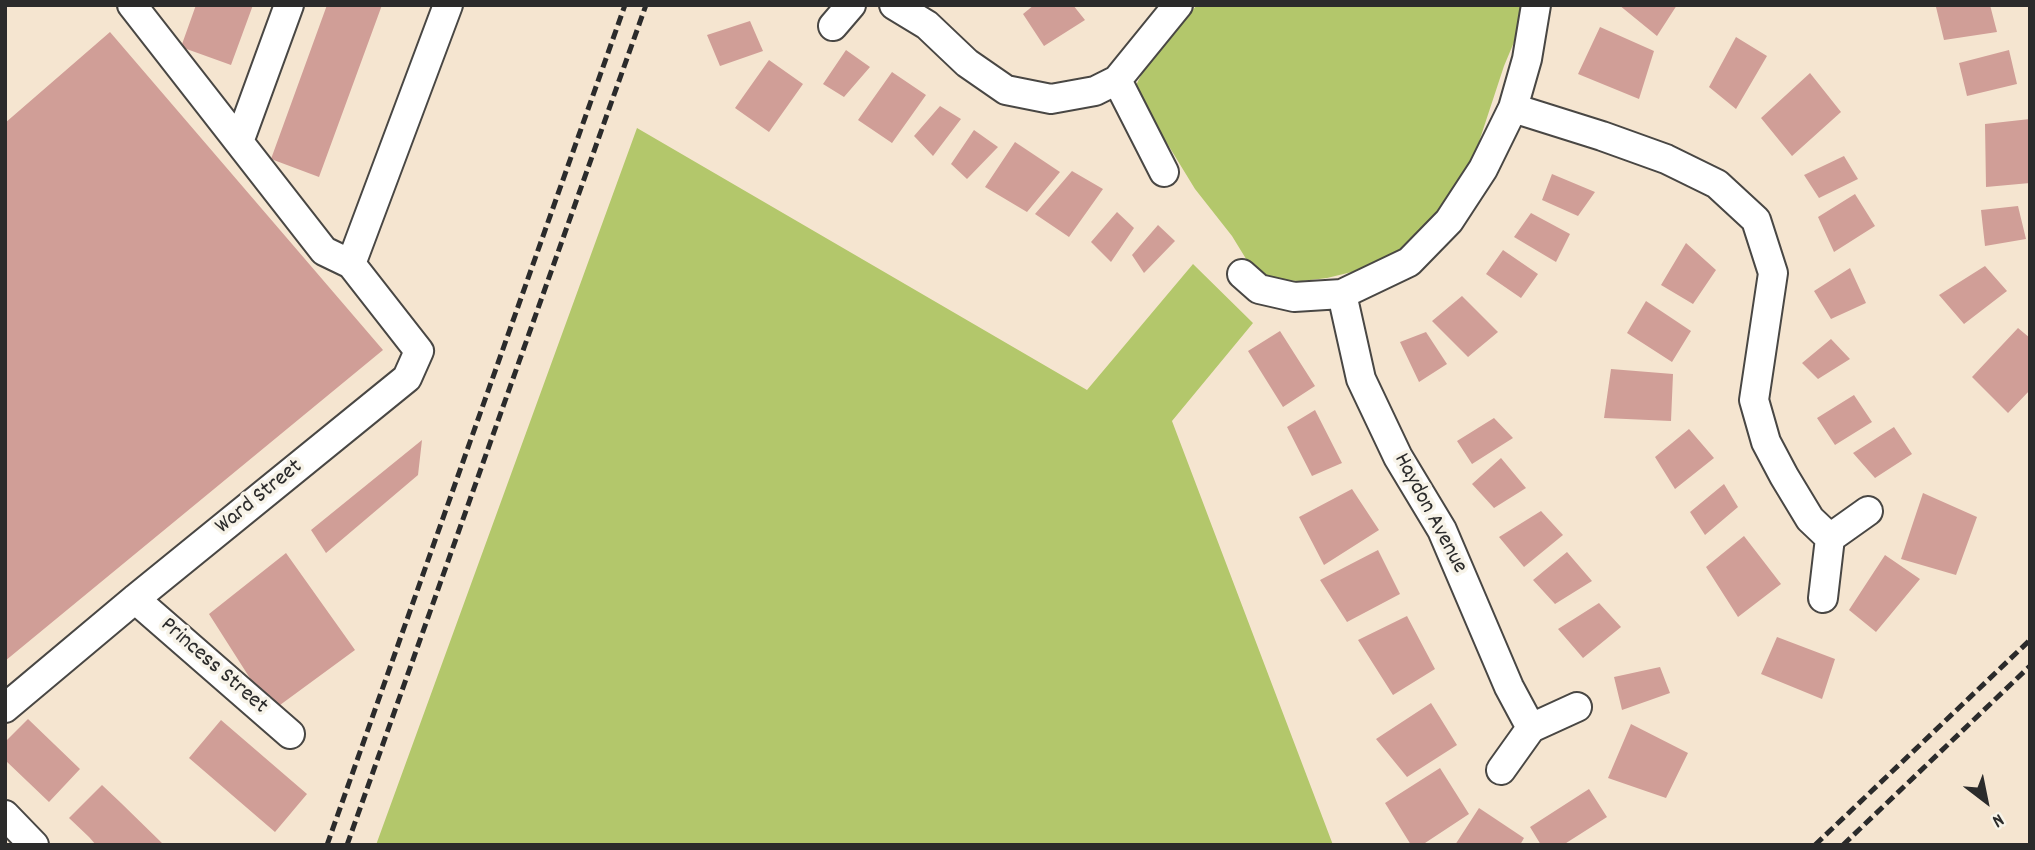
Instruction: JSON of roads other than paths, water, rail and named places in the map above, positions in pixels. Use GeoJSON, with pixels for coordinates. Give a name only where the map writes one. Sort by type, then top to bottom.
{"type":"FeatureCollection","features":[{"type":"Feature","properties":{"kind":"street","name":"Ward Street"},"geometry":{"type":"LineString","coordinates":[[5,708],[407,378],[419,351],[351,264],[324,251],[132,5]]}},
{"type":"Feature","properties":{"kind":"street"},"geometry":{"type":"LineString","coordinates":[[239,142],[289,5]]}},
{"type":"Feature","properties":{"kind":"street"},"geometry":{"type":"LineString","coordinates":[[351,264],[448,5]]}},
{"type":"Feature","properties":{"kind":"street"},"geometry":{"type":"LineString","coordinates":[[894,5],[927,25],[967,63],[1006,90],[1051,99],[1095,92],[1117,80],[1178,5]]}},
{"type":"Feature","properties":{"kind":"street"},"geometry":{"type":"LineString","coordinates":[[1242,274],[1259,289],[1294,297],[1342,294],[1409,262],[1449,221],[1483,169],[1513,108],[1527,59],[1536,5]]}},
{"type":"Feature","properties":{"kind":"street"},"geometry":{"type":"LineString","coordinates":[[1117,80],[1164,172]]}},
{"type":"Feature","properties":{"kind":"street"},"geometry":{"type":"LineString","coordinates":[[1513,108],[1666,159],[1717,184],[1756,220],[1773,273],[1754,400],[1766,442],[1778,464],[1810,519],[1830,538]]}},
{"type":"Feature","properties":{"kind":"street","name":"Haydon Avenue"},"geometry":{"type":"LineString","coordinates":[[1342,294],[1361,379],[1398,457],[1441,530],[1509,687],[1531,729]]}},
{"type":"Feature","properties":{"kind":"street"},"geometry":{"type":"LineString","coordinates":[[1823,598],[1830,538],[1868,511]]}},
{"type":"Feature","properties":{"kind":"street","name":"Princess Street"},"geometry":{"type":"LineString","coordinates":[[135,599],[290,734]]}},
{"type":"Feature","properties":{"kind":"street"},"geometry":{"type":"LineString","coordinates":[[1501,770],[1531,729],[1577,707]]}},
{"type":"Feature","properties":{"kind":"street"},"geometry":{"type":"LineString","coordinates":[[5,815],[34,845]]}},
{"type":"Feature","properties":{"kind":"railway"},"geometry":{"type":"LineString","coordinates":[[327,845],[625,5]]}},
{"type":"Feature","properties":{"kind":"railway"},"geometry":{"type":"LineString","coordinates":[[347,845],[646,5]]}},
{"type":"Feature","properties":{"kind":"railway"},"geometry":{"type":"LineString","coordinates":[[1815,845],[2030,640]]}},
{"type":"Feature","properties":{"kind":"railway"},"geometry":{"type":"LineString","coordinates":[[1843,845],[2030,666]]}}]}
